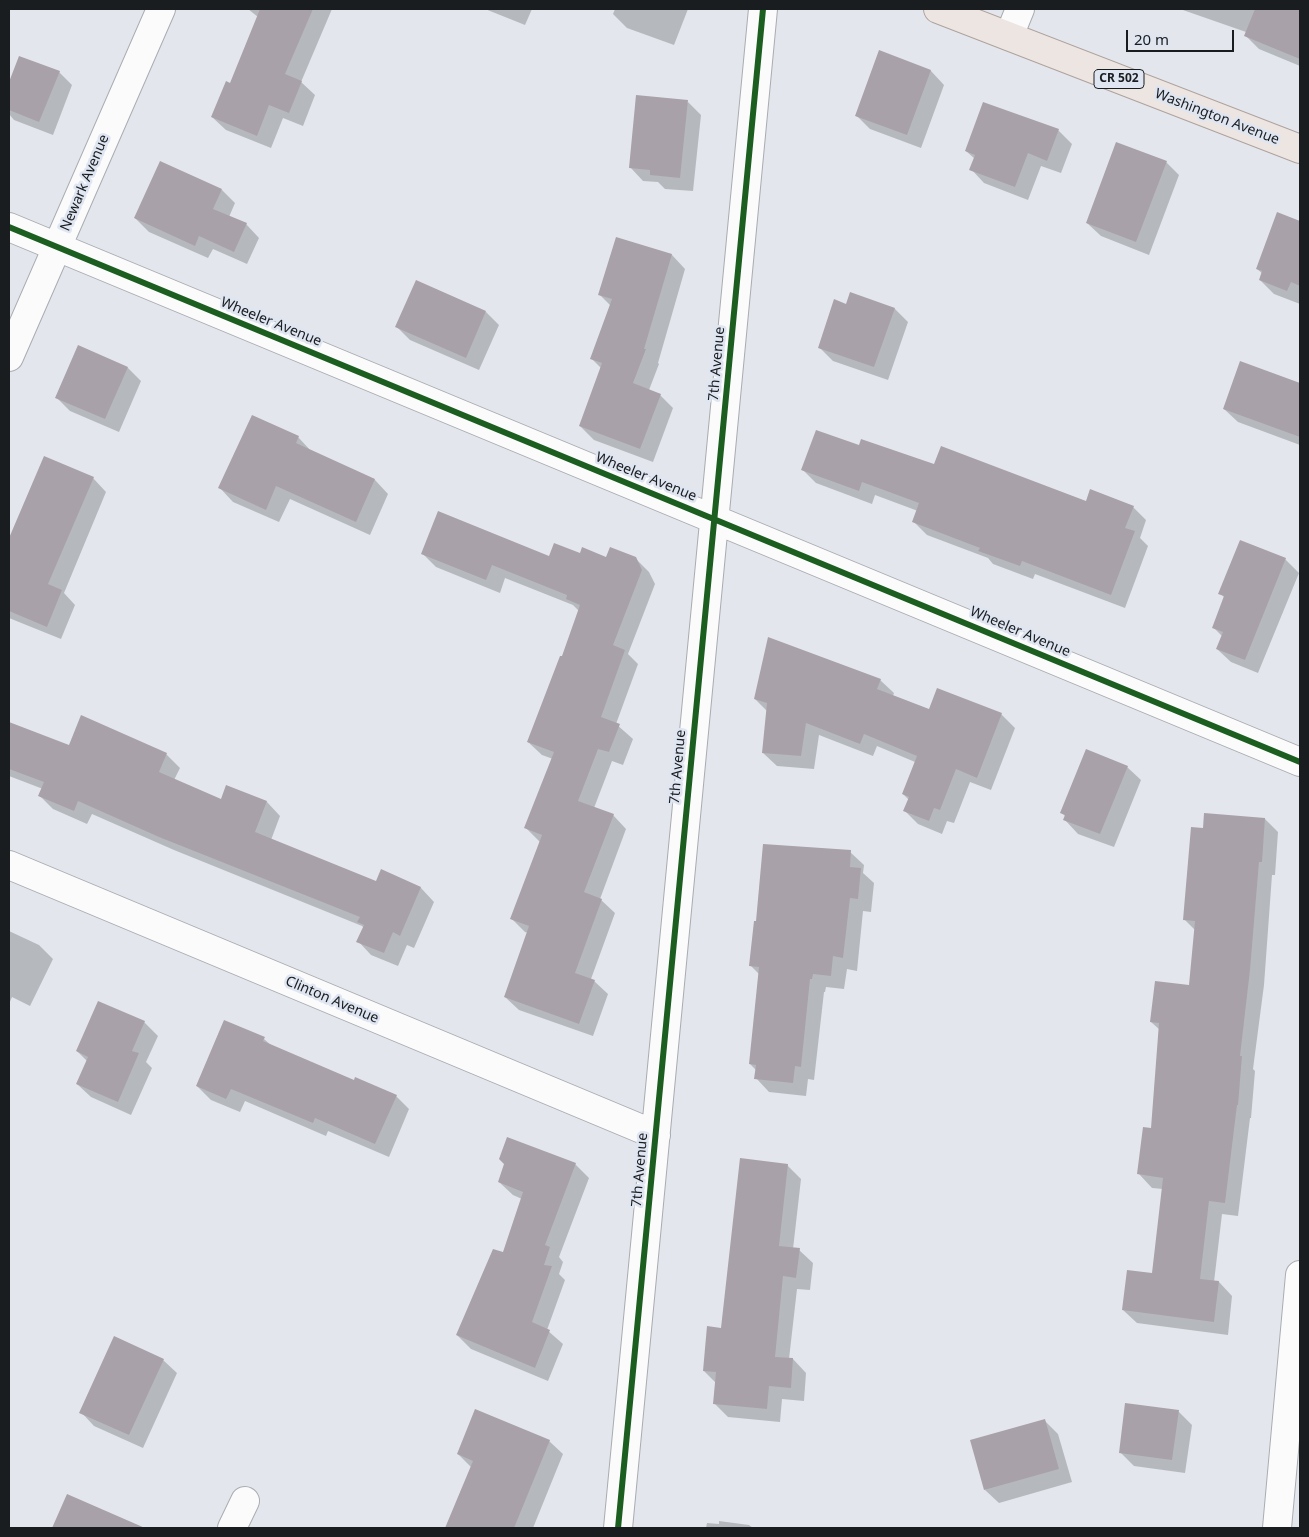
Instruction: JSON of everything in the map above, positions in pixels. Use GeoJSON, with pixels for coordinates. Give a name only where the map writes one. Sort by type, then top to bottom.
{"type":"FeatureCollection","features":[{"type":"Feature","properties":{"kind":"main road","name":"Washington Avenue"},"geometry":{"type":"LineString","coordinates":[[938,9],[1300,149]]}},
{"type":"Feature","properties":{"kind":"street","name":"Newark Avenue"},"geometry":{"type":"LineString","coordinates":[[9,358],[161,9]]}},
{"type":"Feature","properties":{"kind":"street","name":"7th Avenue"},"geometry":{"type":"LineString","coordinates":[[618,1528],[763,9]]}},
{"type":"Feature","properties":{"kind":"street"},"geometry":{"type":"LineString","coordinates":[[1009,36],[1020,9]]}},
{"type":"Feature","properties":{"kind":"street","name":"Wheeler Avenue"},"geometry":{"type":"LineString","coordinates":[[9,227],[1300,762]]}},
{"type":"Feature","properties":{"kind":"street","name":"Clinton Avenue"},"geometry":{"type":"LineString","coordinates":[[9,865],[656,1135]]}},
{"type":"Feature","properties":{"kind":"street"},"geometry":{"type":"LineString","coordinates":[[1278,1528],[1300,1275]]}},
{"type":"Feature","properties":{"kind":"street"},"geometry":{"type":"LineString","coordinates":[[232,1528],[245,1501]]}},
{"type":"Feature","properties":{"kind":"building"},"geometry":{"type":"Polygon","coordinates":[[[260,9],[313,9],[285,74],[302,81],[289,113],[269,105],[257,136],[211,117],[226,81],[230,83],[260,9]]]}},
{"type":"Feature","properties":{"kind":"building"},"geometry":{"type":"Polygon","coordinates":[[[1255,9],[1300,9],[1300,59],[1244,36],[1255,9]]]}},
{"type":"Feature","properties":{"kind":"building"},"geometry":{"type":"Polygon","coordinates":[[[879,50],[931,70],[907,135],[855,116],[879,50]]]}},
{"type":"Feature","properties":{"kind":"building"},"geometry":{"type":"Polygon","coordinates":[[[19,56],[60,71],[39,122],[9,110],[9,82],[19,56]]]}},
{"type":"Feature","properties":{"kind":"building"},"geometry":{"type":"Polygon","coordinates":[[[636,95],[688,100],[680,178],[650,175],[650,170],[629,168],[636,95]]]}},
{"type":"Feature","properties":{"kind":"building"},"geometry":{"type":"Polygon","coordinates":[[[983,102],[1059,129],[1047,161],[1028,153],[1015,187],[969,170],[975,155],[965,151],[983,102]]]}},
{"type":"Feature","properties":{"kind":"building"},"geometry":{"type":"Polygon","coordinates":[[[1116,142],[1167,161],[1136,242],[1086,223],[1116,142]]]}},
{"type":"Feature","properties":{"kind":"building"},"geometry":{"type":"Polygon","coordinates":[[[160,161],[222,189],[213,209],[247,223],[234,252],[199,236],[195,246],[134,218],[160,161]]]}},
{"type":"Feature","properties":{"kind":"building"},"geometry":{"type":"Polygon","coordinates":[[[1277,212],[1300,221],[1300,286],[1291,282],[1287,291],[1259,280],[1262,271],[1256,269],[1277,212]]]}},
{"type":"Feature","properties":{"kind":"building"},"geometry":{"type":"Polygon","coordinates":[[[616,237],[672,254],[644,349],[646,349],[633,383],[661,394],[640,449],[579,426],[602,363],[590,359],[612,299],[598,295],[616,237]]]}},
{"type":"Feature","properties":{"kind":"building"},"geometry":{"type":"Polygon","coordinates":[[[416,280],[486,311],[466,358],[395,327],[416,280]]]}},
{"type":"Feature","properties":{"kind":"building"},"geometry":{"type":"Polygon","coordinates":[[[850,292],[895,308],[874,367],[818,348],[834,299],[846,304],[850,292]]]}},
{"type":"Feature","properties":{"kind":"building"},"geometry":{"type":"Polygon","coordinates":[[[78,345],[128,367],[105,419],[55,398],[78,345]]]}},
{"type":"Feature","properties":{"kind":"building"},"geometry":{"type":"Polygon","coordinates":[[[1240,361],[1300,383],[1300,437],[1223,409],[1240,361]]]}},
{"type":"Feature","properties":{"kind":"building"},"geometry":{"type":"Polygon","coordinates":[[[252,415],[299,436],[296,443],[375,479],[356,522],[276,486],[266,510],[218,488],[252,415]]]}},
{"type":"Feature","properties":{"kind":"building"},"geometry":{"type":"Polygon","coordinates":[[[816,430],[859,445],[861,439],[934,464],[941,446],[1086,501],[1090,489],[1134,506],[1125,528],[1135,531],[1111,595],[1022,561],[1020,566],[978,551],[980,548],[912,522],[919,503],[862,482],[859,491],[801,470],[816,430]]]}},
{"type":"Feature","properties":{"kind":"building"},"geometry":{"type":"Polygon","coordinates":[[[44,456],[94,477],[48,584],[62,590],[47,627],[9,611],[9,538],[44,456]]]}},
{"type":"Feature","properties":{"kind":"building"},"geometry":{"type":"Polygon","coordinates":[[[438,511],[549,556],[554,543],[580,553],[582,547],[606,557],[610,547],[636,557],[642,570],[613,645],[625,650],[601,717],[620,724],[609,752],[598,749],[578,801],[614,814],[584,892],[602,899],[575,973],[595,980],[579,1024],[504,997],[529,926],[510,919],[542,835],[524,828],[554,752],[527,742],[560,656],[562,656],[580,605],[566,599],[567,595],[492,565],[486,580],[421,554],[438,511]]]}},
{"type":"Feature","properties":{"kind":"building"},"geometry":{"type":"Polygon","coordinates":[[[1240,540],[1286,558],[1245,660],[1216,649],[1223,632],[1212,628],[1224,596],[1218,594],[1240,540]]]}},
{"type":"Feature","properties":{"kind":"building"},"geometry":{"type":"Polygon","coordinates":[[[768,637],[881,679],[877,689],[929,709],[937,688],[1002,713],[977,778],[956,769],[940,810],[934,808],[929,821],[903,811],[909,797],[902,794],[917,756],[864,734],[860,744],[806,723],[801,756],[762,753],[767,703],[754,699],[768,637]]]}},
{"type":"Feature","properties":{"kind":"building"},"geometry":{"type":"Polygon","coordinates":[[[81,715],[167,753],[159,772],[221,799],[226,785],[267,801],[255,832],[376,881],[381,869],[421,887],[400,936],[393,932],[384,953],[356,942],[364,925],[357,922],[360,917],[159,837],[78,801],[74,811],[38,796],[44,782],[9,769],[9,722],[69,745],[81,715]]]}},
{"type":"Feature","properties":{"kind":"building"},"geometry":{"type":"Polygon","coordinates":[[[1086,749],[1128,766],[1100,834],[1063,820],[1065,815],[1060,813],[1086,749]]]}},
{"type":"Feature","properties":{"kind":"building"},"geometry":{"type":"Polygon","coordinates":[[[1204,813],[1265,818],[1262,862],[1259,862],[1250,970],[1240,1056],[1242,1056],[1238,1105],[1225,1203],[1209,1201],[1200,1279],[1219,1281],[1214,1322],[1122,1310],[1127,1270],[1152,1273],[1163,1178],[1137,1174],[1143,1127],[1151,1128],[1159,1023],[1150,1022],[1155,981],[1189,985],[1195,921],[1183,920],[1191,827],[1203,828],[1204,813]]]}},
{"type":"Feature","properties":{"kind":"building"},"geometry":{"type":"Polygon","coordinates":[[[763,844],[851,850],[850,867],[861,868],[858,899],[850,898],[843,958],[833,956],[831,976],[813,974],[812,979],[810,979],[801,1067],[795,1066],[793,1083],[754,1079],[756,1065],[749,1064],[759,967],[749,966],[754,921],[756,921],[763,844]]]}},
{"type":"Feature","properties":{"kind":"building"},"geometry":{"type":"Polygon","coordinates":[[[98,1001],[145,1021],[132,1051],[139,1053],[118,1102],[76,1084],[88,1057],[76,1051],[98,1001]]]}},
{"type":"Feature","properties":{"kind":"building"},"geometry":{"type":"Polygon","coordinates":[[[224,1020],[265,1037],[263,1041],[354,1080],[355,1077],[397,1095],[375,1144],[315,1118],[313,1123],[231,1089],[226,1099],[196,1086],[224,1020]]]}},
{"type":"Feature","properties":{"kind":"building"},"geometry":{"type":"Polygon","coordinates":[[[507,1137],[576,1163],[545,1245],[550,1247],[544,1265],[552,1266],[532,1322],[550,1330],[535,1368],[456,1335],[493,1249],[503,1252],[523,1192],[498,1182],[504,1164],[499,1159],[507,1137]]]}},
{"type":"Feature","properties":{"kind":"building"},"geometry":{"type":"Polygon","coordinates":[[[740,1158],[788,1164],[779,1246],[800,1248],[796,1278],[783,1276],[775,1357],[793,1358],[791,1388],[769,1386],[767,1409],[713,1404],[716,1372],[703,1371],[707,1326],[721,1328],[740,1158]]]}},
{"type":"Feature","properties":{"kind":"building"},"geometry":{"type":"Polygon","coordinates":[[[114,1336],[164,1359],[129,1435],[79,1413],[114,1336]]]}},
{"type":"Feature","properties":{"kind":"building"},"geometry":{"type":"Polygon","coordinates":[[[1125,1403],[1179,1410],[1172,1460],[1119,1453],[1125,1403]]]}},
{"type":"Feature","properties":{"kind":"building"},"geometry":{"type":"Polygon","coordinates":[[[475,1409],[550,1440],[514,1528],[445,1528],[473,1461],[457,1454],[475,1409]]]}},
{"type":"Feature","properties":{"kind":"building"},"geometry":{"type":"Polygon","coordinates":[[[1045,1419],[1059,1469],[984,1490],[970,1440],[1045,1419]]]}},
{"type":"Feature","properties":{"kind":"building"},"geometry":{"type":"Polygon","coordinates":[[[67,1494],[145,1528],[52,1528],[67,1494]]]}},
{"type":"Feature","properties":{"kind":"cycle path"},"geometry":{"type":"LineString","coordinates":[[618,1528],[763,9]]}},
{"type":"Feature","properties":{"kind":"cycle path"},"geometry":{"type":"LineString","coordinates":[[9,227],[1300,762]]}}]}
